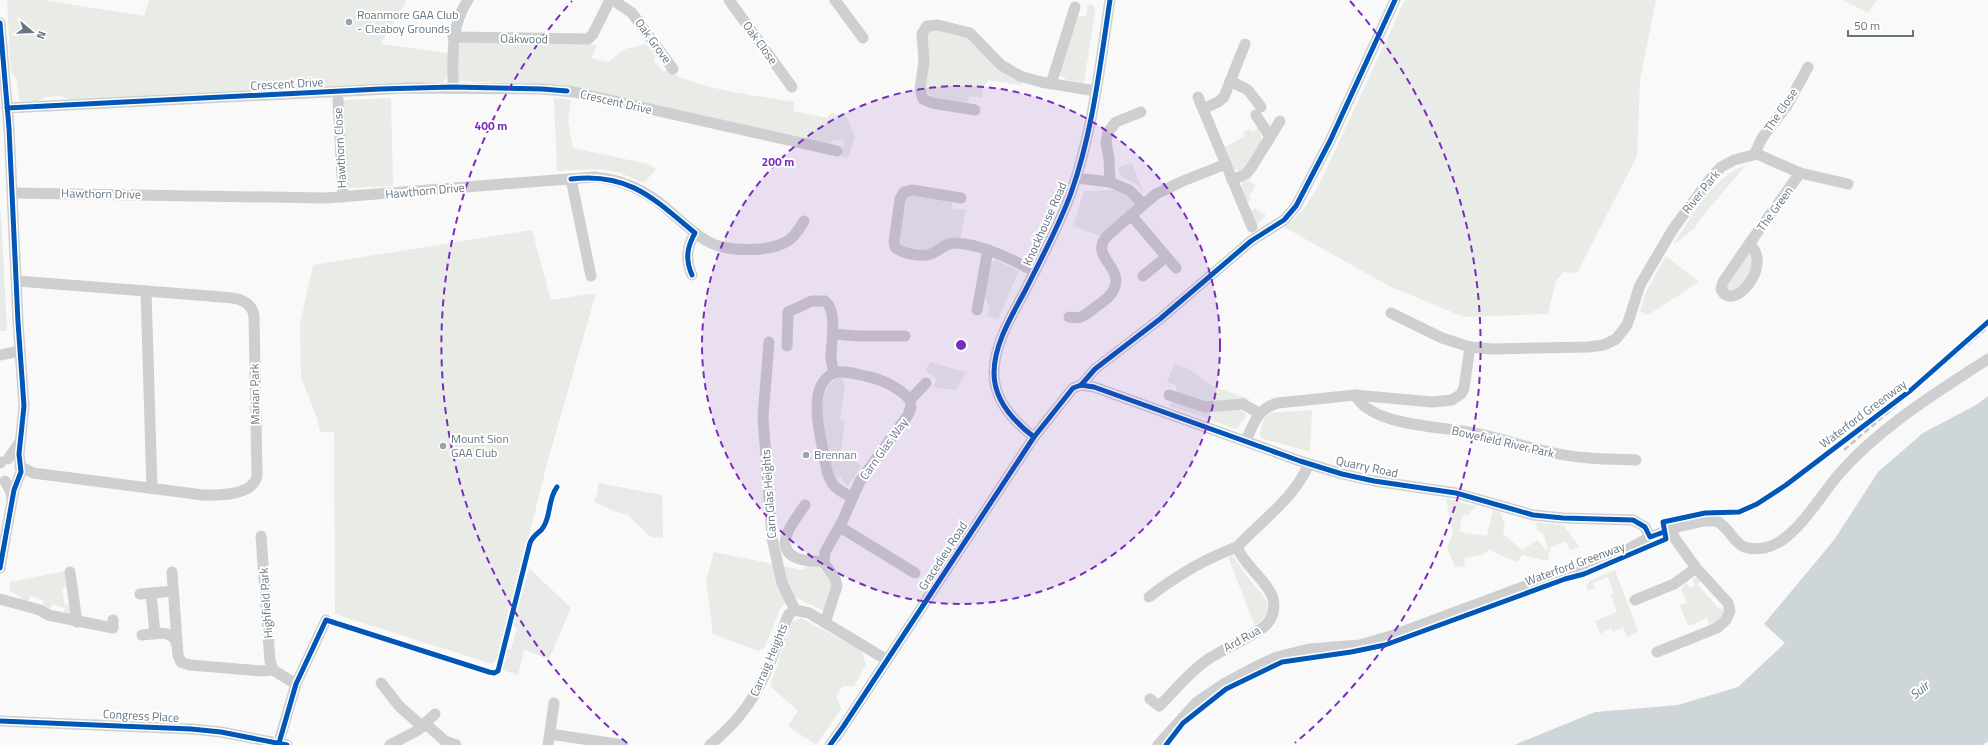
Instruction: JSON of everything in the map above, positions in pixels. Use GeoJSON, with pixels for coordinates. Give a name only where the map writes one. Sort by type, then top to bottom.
{"type":"FeatureCollection","features":[{"type":"Feature","properties":{"kind":"street"},"geometry":{"type":"LineString","coordinates":[[453,87],[453,37],[458,18],[468,0]]}},
{"type":"Feature","properties":{"kind":"street","name":"Oakwood"},"geometry":{"type":"LineString","coordinates":[[453,37],[590,38],[610,0]]}},
{"type":"Feature","properties":{"kind":"street","name":"Oak Grove"},"geometry":{"type":"LineString","coordinates":[[613,0],[632,13],[673,69]]}},
{"type":"Feature","properties":{"kind":"street","name":"Oak Close"},"geometry":{"type":"LineString","coordinates":[[729,0],[792,87]]}},
{"type":"Feature","properties":{"kind":"street"},"geometry":{"type":"LineString","coordinates":[[835,0],[863,38]]}},
{"type":"Feature","properties":{"kind":"street","name":"Knockhouse Road"},"geometry":{"type":"LineString","coordinates":[[1034,437],[1018,424],[1005,408],[997,391],[994,372],[995,361],[1003,335],[1059,222],[1076,178],[1089,131],[1110,0]]}},
{"type":"Feature","properties":{"kind":"street","name":"Gracedieu Road"},"geometry":{"type":"LineString","coordinates":[[830,745],[1034,437],[1070,391],[1081,385],[1095,369],[1160,319],[1251,242],[1284,220],[1296,206],[1330,142],[1395,0]]}},
{"type":"Feature","properties":{"kind":"street"},"geometry":{"type":"LineString","coordinates":[[1051,84],[1075,7]]}},
{"type":"Feature","properties":{"kind":"street"},"geometry":{"type":"LineString","coordinates":[[0,23],[3,87],[7,108],[13,193],[24,406],[19,471],[0,568]]}},
{"type":"Feature","properties":{"kind":"street"},"geometry":{"type":"LineString","coordinates":[[975,110],[932,103],[926,101],[922,97],[920,88],[924,61],[922,34],[928,26],[935,25],[966,31],[976,38],[996,60],[1010,71],[1026,79],[1096,91]]}},
{"type":"Feature","properties":{"kind":"street"},"geometry":{"type":"LineString","coordinates":[[1203,108],[1221,100],[1245,44]]}},
{"type":"Feature","properties":{"kind":"street","name":"The Close"},"geometry":{"type":"LineString","coordinates":[[1755,153],[1760,141],[1788,104],[1808,67]]}},
{"type":"Feature","properties":{"kind":"street"},"geometry":{"type":"LineString","coordinates":[[1230,81],[1248,90],[1270,137]]}},
{"type":"Feature","properties":{"kind":"street","name":"Crescent Drive"},"geometry":{"type":"LineString","coordinates":[[7,108],[358,90],[453,87],[542,89],[567,91],[837,151]]}},
{"type":"Feature","properties":{"kind":"street"},"geometry":{"type":"LineString","coordinates":[[1198,97],[1252,227]]}},
{"type":"Feature","properties":{"kind":"street","name":"Hawthorn Close"},"geometry":{"type":"LineString","coordinates":[[338,100],[343,197]]}},
{"type":"Feature","properties":{"kind":"street"},"geometry":{"type":"LineString","coordinates":[[1110,182],[1109,159],[1106,142],[1108,132],[1116,122],[1141,112]]}},
{"type":"Feature","properties":{"kind":"street"},"geometry":{"type":"LineString","coordinates":[[1232,180],[1248,171],[1280,121]]}},
{"type":"Feature","properties":{"kind":"street"},"geometry":{"type":"LineString","coordinates":[[1755,153],[1800,173],[1848,184]]}},
{"type":"Feature","properties":{"kind":"street","name":"River Park"},"geometry":{"type":"LineString","coordinates":[[1470,347],[1493,349],[1588,347],[1610,342],[1620,336],[1627,325],[1636,294],[1648,270],[1687,208],[1710,178],[1727,163],[1755,153]]}},
{"type":"Feature","properties":{"kind":"street"},"geometry":{"type":"LineString","coordinates":[[1069,317],[1077,318],[1084,316],[1112,292],[1116,281],[1116,274],[1103,256],[1102,245],[1108,235],[1143,204],[1168,187],[1226,164]]}},
{"type":"Feature","properties":{"kind":"street","name":"The Green"},"geometry":{"type":"LineString","coordinates":[[1749,244],[1800,173]]}},
{"type":"Feature","properties":{"kind":"street","name":"Hawthorn Drive"},"geometry":{"type":"LineString","coordinates":[[13,193],[293,198],[343,197],[603,177],[636,188],[658,201],[707,241],[724,248],[758,248],[785,242],[797,232],[804,220]]}},
{"type":"Feature","properties":{"kind":"street"},"geometry":{"type":"LineString","coordinates":[[1076,178],[1110,182],[1129,190],[1143,204]]}},
{"type":"Feature","properties":{"kind":"street"},"geometry":{"type":"LineString","coordinates":[[571,179],[591,276]]}},
{"type":"Feature","properties":{"kind":"street"},"geometry":{"type":"LineString","coordinates":[[961,198],[912,190],[904,192],[900,199],[894,242],[895,247],[903,252],[925,255],[931,254],[952,243],[988,250],[1012,259],[1035,272]]}},
{"type":"Feature","properties":{"kind":"street"},"geometry":{"type":"LineString","coordinates":[[1131,215],[1176,268]]}},
{"type":"Feature","properties":{"kind":"street"},"geometry":{"type":"LineString","coordinates":[[692,275],[687,256],[689,245],[695,232]]}},
{"type":"Feature","properties":{"kind":"street"},"geometry":{"type":"LineString","coordinates":[[977,310],[988,250]]}},
{"type":"Feature","properties":{"kind":"street"},"geometry":{"type":"LineString","coordinates":[[1143,276],[1166,257]]}},
{"type":"Feature","properties":{"kind":"street","name":"Marian Park"},"geometry":{"type":"LineString","coordinates":[[1,478],[10,482],[19,471],[33,472],[212,495],[240,491],[250,487],[255,483],[257,471],[254,316],[250,305],[242,300],[17,280]]}},
{"type":"Feature","properties":{"kind":"street"},"geometry":{"type":"LineString","coordinates":[[146,291],[152,488]]}},
{"type":"Feature","properties":{"kind":"street"},"geometry":{"type":"LineString","coordinates":[[787,346],[788,313],[815,301],[822,301],[828,304],[833,334],[831,357],[834,373]]}},
{"type":"Feature","properties":{"kind":"street"},"geometry":{"type":"LineString","coordinates":[[1246,441],[1259,413],[1267,406],[1278,403],[1355,396],[1432,402],[1452,400],[1461,394],[1464,388],[1470,347],[1442,338],[1391,313]]}},
{"type":"Feature","properties":{"kind":"street"},"geometry":{"type":"LineString","coordinates":[[833,334],[858,336],[905,336]]}},
{"type":"Feature","properties":{"kind":"street","name":"Carn Glas Heights"},"geometry":{"type":"LineString","coordinates":[[769,342],[763,412],[772,538],[782,583],[795,610]]}},
{"type":"Feature","properties":{"kind":"street"},"geometry":{"type":"LineString","coordinates":[[0,355],[20,351]]}},
{"type":"Feature","properties":{"kind":"street"},"geometry":{"type":"LineString","coordinates":[[1158,745],[1197,702],[1239,674],[1268,660],[1309,649],[1370,643],[1492,600],[1574,568],[1623,552],[1650,537],[1669,530],[1710,520],[1717,521],[1721,523],[1733,539],[1740,545],[1754,548],[1769,547],[1781,541],[1796,526],[1839,473],[1875,440],[1925,400],[1988,359]]}},
{"type":"Feature","properties":{"kind":"street"},"geometry":{"type":"LineString","coordinates":[[852,497],[838,490],[830,479],[818,428],[817,409],[819,393],[824,382],[834,373],[855,374],[878,380],[894,387],[910,400],[926,383]]}},
{"type":"Feature","properties":{"kind":"street","name":"Quarry Road"},"geometry":{"type":"LineString","coordinates":[[1081,385],[1108,392],[1309,464],[1357,477],[1456,494],[1533,514],[1563,518],[1633,520],[1642,524],[1650,537]]}},
{"type":"Feature","properties":{"kind":"street"},"geometry":{"type":"LineString","coordinates":[[1169,396],[1205,407],[1243,404],[1259,413]]}},
{"type":"Feature","properties":{"kind":"street","name":"Bowefield River Park"},"geometry":{"type":"LineString","coordinates":[[1355,396],[1361,404],[1370,411],[1403,422],[1477,434],[1563,455],[1636,460]]}},
{"type":"Feature","properties":{"kind":"street","name":"Carn Glas Way"},"geometry":{"type":"LineString","coordinates":[[823,561],[828,547],[840,527],[852,497],[865,474],[908,415],[912,407],[910,400]]}},
{"type":"Feature","properties":{"kind":"street"},"geometry":{"type":"LineString","coordinates":[[2,462],[18,446],[22,437]]}},
{"type":"Feature","properties":{"kind":"street"},"geometry":{"type":"LineString","coordinates":[[2,462],[14,460],[19,471]]}},
{"type":"Feature","properties":{"kind":"street"},"geometry":{"type":"LineString","coordinates":[[1149,597],[1168,582],[1199,563],[1237,547],[1294,491],[1302,480],[1309,464]]}},
{"type":"Feature","properties":{"kind":"street"},"geometry":{"type":"LineString","coordinates":[[1,478],[11,493],[12,507]]}},
{"type":"Feature","properties":{"kind":"street"},"geometry":{"type":"LineString","coordinates":[[805,505],[787,534],[786,546],[790,553],[802,560],[823,561],[835,578],[837,586],[825,623]]}},
{"type":"Feature","properties":{"kind":"street"},"geometry":{"type":"LineString","coordinates":[[840,527],[915,573]]}},
{"type":"Feature","properties":{"kind":"street"},"geometry":{"type":"LineString","coordinates":[[1657,652],[1717,628],[1729,615],[1730,607],[1696,568],[1669,530]]}},
{"type":"Feature","properties":{"kind":"street","name":"Highfield Park"},"geometry":{"type":"LineString","coordinates":[[261,536],[270,661],[273,670]]}},
{"type":"Feature","properties":{"kind":"street","name":"Ard Rua"},"geometry":{"type":"LineString","coordinates":[[1150,699],[1158,706],[1192,671],[1228,646],[1265,626],[1271,618],[1274,608],[1271,593],[1246,564],[1237,547]]}},
{"type":"Feature","properties":{"kind":"street"},"geometry":{"type":"LineString","coordinates":[[1635,600],[1674,584],[1696,568]]}},
{"type":"Feature","properties":{"kind":"street"},"geometry":{"type":"LineString","coordinates":[[70,572],[77,622]]}},
{"type":"Feature","properties":{"kind":"street"},"geometry":{"type":"LineString","coordinates":[[172,572],[179,660],[187,665],[261,671],[273,670],[296,684]]}},
{"type":"Feature","properties":{"kind":"street"},"geometry":{"type":"LineString","coordinates":[[155,634],[145,593],[173,591]]}},
{"type":"Feature","properties":{"kind":"street"},"geometry":{"type":"LineString","coordinates":[[0,598],[40,610],[48,615],[77,622],[113,628],[112,620]]}},
{"type":"Feature","properties":{"kind":"street"},"geometry":{"type":"LineString","coordinates":[[795,610],[805,611],[887,660]]}},
{"type":"Feature","properties":{"kind":"street","name":"Carraig Heights"},"geometry":{"type":"LineString","coordinates":[[710,745],[734,723],[752,702],[763,680],[787,617],[791,611],[795,610]]}},
{"type":"Feature","properties":{"kind":"street"},"geometry":{"type":"LineString","coordinates":[[281,744],[296,684],[326,620]]}},
{"type":"Feature","properties":{"kind":"street"},"geometry":{"type":"LineString","coordinates":[[142,635],[165,633],[172,636],[176,640],[178,648]]}},
{"type":"Feature","properties":{"kind":"street"},"geometry":{"type":"LineString","coordinates":[[381,683],[400,707],[445,741],[456,745]]}},
{"type":"Feature","properties":{"kind":"street"},"geometry":{"type":"LineString","coordinates":[[548,745],[554,703]]}},
{"type":"Feature","properties":{"kind":"street"},"geometry":{"type":"LineString","coordinates":[[390,745],[424,726],[435,714]]}},
{"type":"Feature","properties":{"kind":"street","name":"Congress Place"},"geometry":{"type":"LineString","coordinates":[[0,721],[191,729],[221,732],[281,744]]}},
{"type":"Feature","properties":{"kind":"street"},"geometry":{"type":"LineString","coordinates":[[550,734],[622,745]]}},
{"type":"Feature","properties":{"kind":"shaded area"},"geometry":{"type":"Polygon","coordinates":[[[7,0],[43,0],[144,16],[149,0],[407,0],[381,44],[447,53],[449,74],[443,82],[72,101],[61,96],[46,97],[38,101],[21,101],[19,99],[17,79],[11,73],[7,0]]]}},
{"type":"Feature","properties":{"kind":"shaded area"},"geometry":{"type":"Polygon","coordinates":[[[1405,0],[1656,0],[1640,80],[1637,156],[1577,273],[1564,272],[1556,280],[1548,314],[1464,317],[1391,287],[1284,227],[1304,209],[1319,185],[1405,0]]]}},
{"type":"Feature","properties":{"kind":"shaded area"},"geometry":{"type":"Polygon","coordinates":[[[1843,0],[1877,0],[1868,13],[1843,0]]]}},
{"type":"Feature","properties":{"kind":"shaded area"},"geometry":{"type":"Polygon","coordinates":[[[1088,4],[1093,5],[1095,12],[1084,83],[1067,80],[1059,75],[1076,19],[1078,17],[1086,16],[1088,4]]]}},
{"type":"Feature","properties":{"kind":"shaded area"},"geometry":{"type":"Polygon","coordinates":[[[931,29],[965,34],[1002,71],[1022,82],[1022,85],[988,80],[983,88],[982,98],[970,96],[967,102],[961,104],[930,98],[930,95],[924,88],[926,37],[931,29]]]}},
{"type":"Feature","properties":{"kind":"shaded area"},"geometry":{"type":"Polygon","coordinates":[[[461,42],[591,44],[597,46],[591,58],[608,62],[625,49],[646,44],[655,56],[654,61],[664,72],[667,70],[680,77],[728,91],[794,102],[794,111],[827,118],[831,113],[847,117],[855,137],[848,158],[841,156],[844,141],[833,140],[830,144],[825,145],[559,85],[458,81],[457,49],[461,42]]]}},
{"type":"Feature","properties":{"kind":"shaded area"},"geometry":{"type":"Polygon","coordinates":[[[391,98],[393,186],[347,188],[343,100],[391,98]]]}},
{"type":"Feature","properties":{"kind":"shaded area"},"geometry":{"type":"Polygon","coordinates":[[[554,98],[571,100],[568,121],[573,148],[648,164],[656,169],[644,183],[618,172],[601,169],[557,171],[554,98]]]}},
{"type":"Feature","properties":{"kind":"shaded area"},"geometry":{"type":"Polygon","coordinates":[[[1259,128],[1262,141],[1247,167],[1238,171],[1233,169],[1225,147],[1245,136],[1243,132],[1250,129],[1252,132],[1259,128]]]}},
{"type":"Feature","properties":{"kind":"shaded area"},"geometry":{"type":"Polygon","coordinates":[[[1132,163],[1143,191],[1136,184],[1124,178],[1120,174],[1119,167],[1132,163]]]}},
{"type":"Feature","properties":{"kind":"shaded area"},"geometry":{"type":"Polygon","coordinates":[[[1746,165],[1701,218],[1695,228],[1673,245],[1695,210],[1713,188],[1734,171],[1746,165]]]}},
{"type":"Feature","properties":{"kind":"shaded area"},"geometry":{"type":"Polygon","coordinates":[[[1244,179],[1256,185],[1249,197],[1251,200],[1248,202],[1242,191],[1242,182],[1244,179]]]}},
{"type":"Feature","properties":{"kind":"shaded area"},"geometry":{"type":"Polygon","coordinates":[[[1117,188],[1134,200],[1135,204],[1132,209],[1100,236],[1073,226],[1084,191],[1114,190],[1117,188]]]}},
{"type":"Feature","properties":{"kind":"shaded area"},"geometry":{"type":"Polygon","coordinates":[[[909,195],[952,202],[953,209],[966,210],[960,240],[925,250],[900,246],[899,241],[905,198],[909,195]]]}},
{"type":"Feature","properties":{"kind":"shaded area"},"geometry":{"type":"Polygon","coordinates":[[[1256,207],[1256,209],[1266,215],[1256,226],[1250,212],[1256,207]]]}},
{"type":"Feature","properties":{"kind":"shaded area"},"geometry":{"type":"Polygon","coordinates":[[[1,212],[7,331],[0,331],[1,212]]]}},
{"type":"Feature","properties":{"kind":"shaded area","name":"Mount Sion GAA Club"},"geometry":{"type":"Polygon","coordinates":[[[532,230],[551,300],[596,293],[548,460],[498,659],[492,664],[335,614],[334,432],[320,432],[317,418],[301,377],[300,324],[313,265],[532,230]]]}},
{"type":"Feature","properties":{"kind":"shaded area"},"geometry":{"type":"Polygon","coordinates":[[[1752,252],[1753,265],[1748,278],[1738,288],[1726,290],[1728,278],[1747,253],[1752,252]]]}},
{"type":"Feature","properties":{"kind":"shaded area"},"geometry":{"type":"Polygon","coordinates":[[[1666,256],[1699,282],[1648,315],[1640,311],[1645,294],[1666,256]]]}},
{"type":"Feature","properties":{"kind":"shaded area"},"geometry":{"type":"Polygon","coordinates":[[[995,260],[1019,271],[998,319],[987,316],[990,305],[987,303],[984,294],[989,268],[995,260]]]}},
{"type":"Feature","properties":{"kind":"shaded area"},"geometry":{"type":"Polygon","coordinates":[[[930,362],[966,372],[956,390],[937,388],[933,386],[937,379],[926,371],[930,362]]]}},
{"type":"Feature","properties":{"kind":"shaded area"},"geometry":{"type":"Polygon","coordinates":[[[1174,364],[1187,368],[1214,387],[1250,399],[1206,403],[1178,394],[1176,391],[1176,385],[1167,382],[1174,364]]]}},
{"type":"Feature","properties":{"kind":"shaded area"},"geometry":{"type":"Polygon","coordinates":[[[842,377],[845,386],[840,419],[845,420],[841,451],[862,466],[848,486],[844,483],[841,477],[836,479],[833,475],[822,420],[822,406],[825,393],[831,383],[842,377]]]}},
{"type":"Feature","properties":{"kind":"shaded area"},"geometry":{"type":"Polygon","coordinates":[[[1175,402],[1202,412],[1240,408],[1240,411],[1243,411],[1247,416],[1236,429],[1169,406],[1171,403],[1175,402]]]}},
{"type":"Feature","properties":{"kind":"shaded area"},"geometry":{"type":"Polygon","coordinates":[[[1312,410],[1310,452],[1261,438],[1260,433],[1264,418],[1271,413],[1312,410]]]}},
{"type":"Feature","properties":{"kind":"shaded area"},"geometry":{"type":"Polygon","coordinates":[[[598,483],[662,495],[663,538],[651,537],[628,515],[614,511],[594,502],[598,492],[598,483]]]}},
{"type":"Feature","properties":{"kind":"shaded area"},"geometry":{"type":"Polygon","coordinates":[[[1446,499],[1476,506],[1468,515],[1462,515],[1459,532],[1487,536],[1493,509],[1500,512],[1505,525],[1503,534],[1522,550],[1537,540],[1548,552],[1544,535],[1537,530],[1536,522],[1563,525],[1580,547],[1570,550],[1566,541],[1550,548],[1548,561],[1522,555],[1518,562],[1499,555],[1490,549],[1482,555],[1464,558],[1465,566],[1455,567],[1447,547],[1453,534],[1446,499]]]}},
{"type":"Feature","properties":{"kind":"shaded area"},"geometry":{"type":"Polygon","coordinates":[[[714,552],[803,570],[815,556],[817,565],[832,582],[824,611],[793,596],[780,609],[765,647],[758,651],[713,634],[706,581],[714,552]]]}},
{"type":"Feature","properties":{"kind":"shaded area"},"geometry":{"type":"Polygon","coordinates":[[[1232,556],[1262,594],[1268,606],[1267,613],[1255,626],[1228,557],[1232,556]]]}},
{"type":"Feature","properties":{"kind":"shaded area"},"geometry":{"type":"Polygon","coordinates":[[[529,568],[571,608],[549,659],[524,650],[518,675],[502,670],[507,649],[511,649],[517,628],[512,627],[529,568]]]}},
{"type":"Feature","properties":{"kind":"shaded area"},"geometry":{"type":"Polygon","coordinates":[[[1615,570],[1638,631],[1627,637],[1623,627],[1613,632],[1611,628],[1600,634],[1595,621],[1617,612],[1611,595],[1614,594],[1608,577],[1593,583],[1595,588],[1588,591],[1586,587],[1591,580],[1615,570]]]}},
{"type":"Feature","properties":{"kind":"shaded area"},"geometry":{"type":"Polygon","coordinates":[[[66,571],[69,582],[65,583],[66,587],[62,588],[65,605],[72,604],[72,615],[63,615],[65,608],[52,604],[50,611],[42,608],[43,600],[30,596],[28,602],[21,600],[20,596],[10,591],[10,582],[66,571]]]}},
{"type":"Feature","properties":{"kind":"shaded area"},"geometry":{"type":"Polygon","coordinates":[[[1697,577],[1701,581],[1697,584],[1720,610],[1724,607],[1723,616],[1716,623],[1710,626],[1707,618],[1688,626],[1680,605],[1687,602],[1681,590],[1686,583],[1690,589],[1695,585],[1692,580],[1697,577]]]}},
{"type":"Feature","properties":{"kind":"shaded area"},"geometry":{"type":"Polygon","coordinates":[[[801,618],[862,651],[866,665],[854,686],[843,686],[836,696],[841,709],[816,745],[788,726],[798,711],[770,686],[792,622],[801,618]]]}},
{"type":"Feature","properties":{"kind":"water","name":"Suir"},"geometry":{"type":"Polygon","coordinates":[[[1988,396],[1988,741],[1983,745],[1514,745],[1595,712],[1678,705],[1738,687],[1785,643],[1764,624],[1834,540],[1878,472],[1923,433],[1976,405],[1988,396]]]}},
{"type":"Feature","properties":{"kind":"railway"},"geometry":{"type":"LineString","coordinates":[[1844,450],[1988,327]]}},
{"type":"Feature","properties":{"kind":"cycle path"},"geometry":{"type":"LineString","coordinates":[[1034,437],[1012,417],[1001,401],[995,383],[995,362],[997,351],[1005,329],[1056,229],[1079,170],[1095,98],[1110,0]]}},
{"type":"Feature","properties":{"kind":"cycle path"},"geometry":{"type":"LineString","coordinates":[[1081,385],[1095,369],[1160,319],[1251,241],[1284,220],[1296,206],[1330,141],[1395,0]]}},
{"type":"Feature","properties":{"kind":"cycle path"},"geometry":{"type":"LineString","coordinates":[[0,23],[9,128],[18,322],[24,406],[19,454],[21,472],[14,490],[0,568]]}},
{"type":"Feature","properties":{"kind":"cycle path"},"geometry":{"type":"LineString","coordinates":[[7,108],[380,89],[453,87],[567,91]]}},
{"type":"Feature","properties":{"kind":"cycle path"},"geometry":{"type":"LineString","coordinates":[[571,179],[591,178],[625,184],[653,199],[666,209],[695,233],[690,243],[688,253],[688,264],[692,275]]}},
{"type":"Feature","properties":{"kind":"cycle path","name":"Waterford Greenway"},"geometry":{"type":"LineString","coordinates":[[1166,745],[1183,723],[1226,689],[1282,662],[1351,652],[1385,645],[1565,579],[1584,574],[1666,539],[1663,522],[1705,513],[1739,512],[1757,504],[1786,485],[1911,390],[1988,322]]}},
{"type":"Feature","properties":{"kind":"cycle path"},"geometry":{"type":"LineString","coordinates":[[830,745],[1034,437],[1073,388],[1081,385],[1094,387],[1300,461],[1342,474],[1374,481],[1456,493],[1533,515],[1563,518],[1633,520],[1645,527],[1650,537],[1664,532]]}},
{"type":"Feature","properties":{"kind":"cycle path"},"geometry":{"type":"LineString","coordinates":[[279,743],[296,684],[326,620],[489,672],[494,673],[498,671],[530,543],[533,537],[544,526],[548,517],[552,496],[557,487]]}},
{"type":"Feature","properties":{"kind":"cycle path"},"geometry":{"type":"LineString","coordinates":[[0,721],[191,729],[221,732],[287,745]]}},
{"type":"Feature","properties":{"kind":"place","name":"Roanmore GAA Club - Cleaboy Grounds"},"geometry":{"type":"Point","coordinates":[349,22]}},
{"type":"Feature","properties":{"kind":"place","name":"Mount Sion GAA Club"},"geometry":{"type":"Point","coordinates":[443,446]}},
{"type":"Feature","properties":{"kind":"place","name":"Brennan"},"geometry":{"type":"Point","coordinates":[806,455]}}]}
